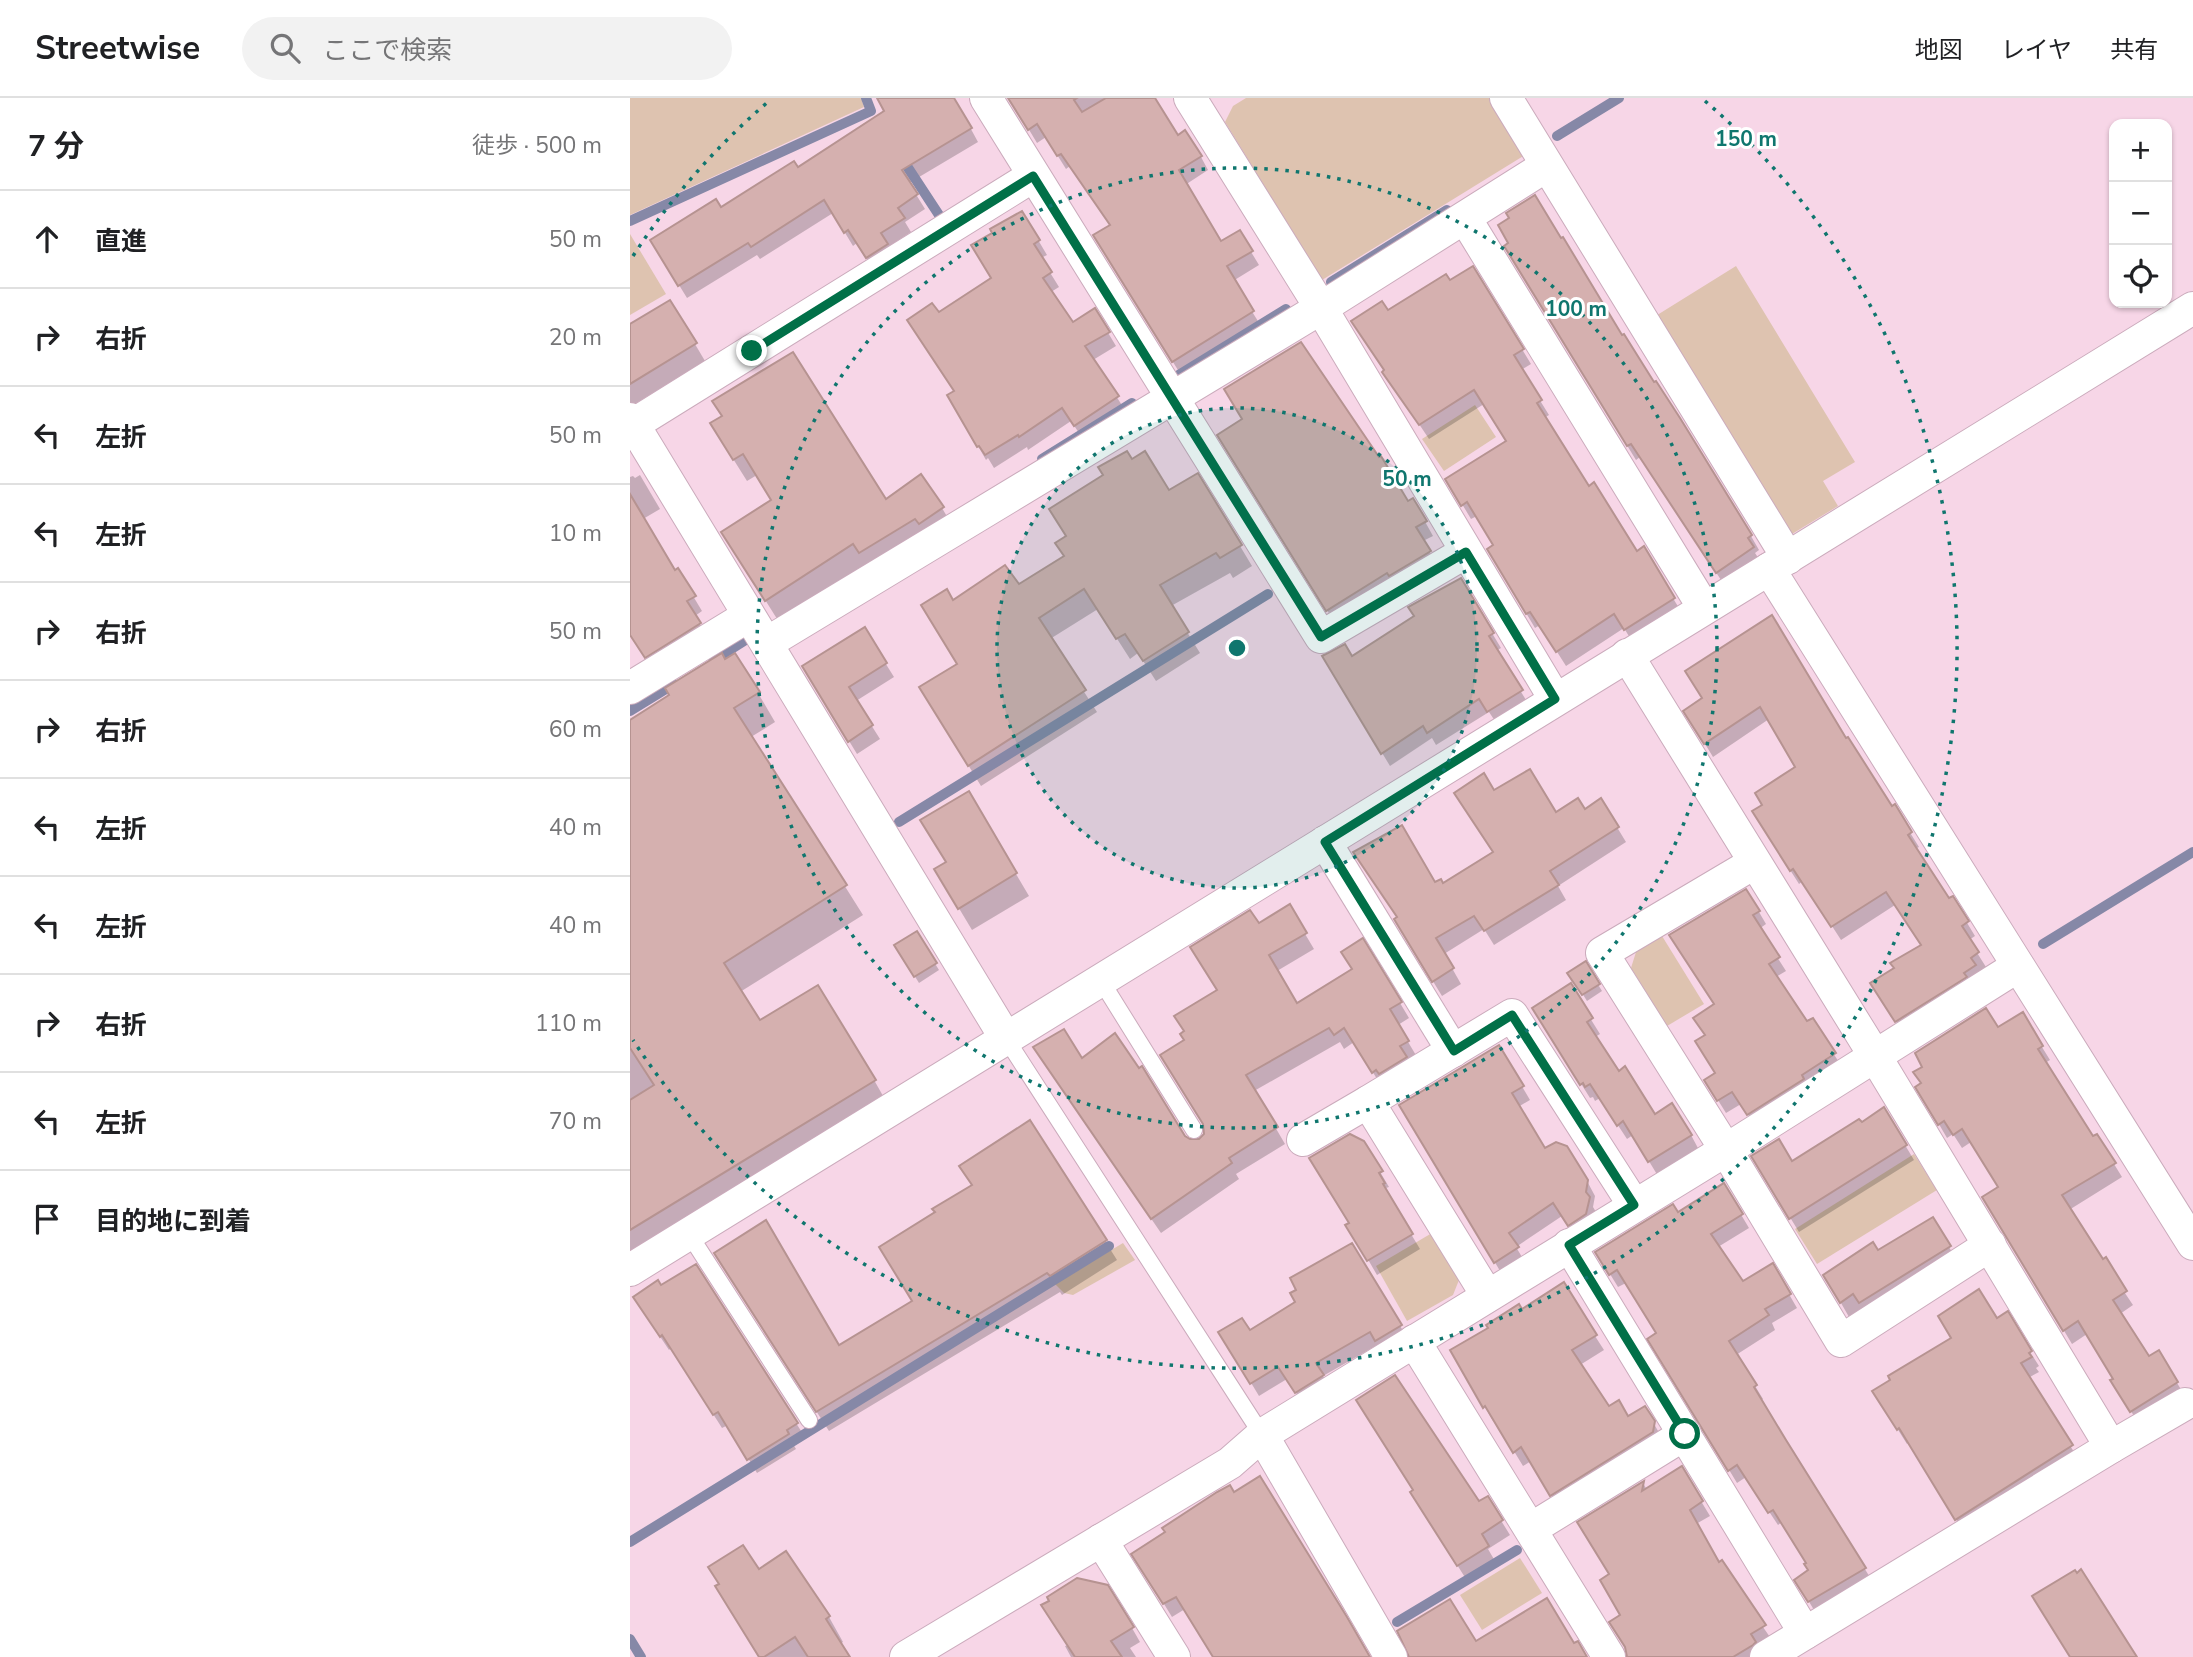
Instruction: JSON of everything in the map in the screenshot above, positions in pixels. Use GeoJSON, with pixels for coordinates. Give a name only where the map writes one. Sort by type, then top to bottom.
{"type":"FeatureCollection","features":[{"type":"Feature","properties":{"kind":"street"},"geometry":{"type":"LineString","coordinates":[[986,98],[1321,637],[1466,552]]}},
{"type":"Feature","properties":{"kind":"street"},"geometry":{"type":"LineString","coordinates":[[1506,98],[2018,966],[2193,1244]]}},
{"type":"Feature","properties":{"kind":"street"},"geometry":{"type":"LineString","coordinates":[[1204,103],[1321,308],[1555,699]]}},
{"type":"Feature","properties":{"kind":"street"},"geometry":{"type":"LineString","coordinates":[[767,643],[1321,308],[1546,166]]}},
{"type":"Feature","properties":{"kind":"street"},"geometry":{"type":"LineString","coordinates":[[1005,1037],[767,643],[634,434],[1033,176]]}},
{"type":"Feature","properties":{"kind":"street"},"geometry":{"type":"LineString","coordinates":[[1465,218],[1704,608]]}},
{"type":"Feature","properties":{"kind":"street"},"geometry":{"type":"LineString","coordinates":[[630,1270],[2193,308]]}},
{"type":"Feature","properties":{"kind":"street"},"geometry":{"type":"LineString","coordinates":[[630,688],[748,616]]}},
{"type":"Feature","properties":{"kind":"street"},"geometry":{"type":"LineString","coordinates":[[1627,655],[1875,1056],[2111,1447]]}},
{"type":"Feature","properties":{"kind":"street"},"geometry":{"type":"LineString","coordinates":[[1325,842],[1454,1051]]}},
{"type":"Feature","properties":{"kind":"street"},"geometry":{"type":"LineString","coordinates":[[1754,863],[1602,953],[1726,1150],[1841,1341],[1990,1245]]}},
{"type":"Feature","properties":{"kind":"street"},"geometry":{"type":"LineString","coordinates":[[906,1657],[1230,1463],[1262,1435],[1726,1150],[2018,966]]}},
{"type":"Feature","properties":{"kind":"street"},"geometry":{"type":"LineString","coordinates":[[1303,1140],[1512,1015],[1634,1205]]}},
{"type":"Feature","properties":{"kind":"street"},"geometry":{"type":"LineString","coordinates":[[1368,1102],[1487,1295]]}},
{"type":"Feature","properties":{"kind":"street"},"geometry":{"type":"LineString","coordinates":[[1569,1245],[1685,1434],[1802,1643]]}},
{"type":"Feature","properties":{"kind":"street"},"geometry":{"type":"LineString","coordinates":[[1414,1341],[1609,1657]]}},
{"type":"Feature","properties":{"kind":"street"},"geometry":{"type":"LineString","coordinates":[[1766,1657],[1802,1643],[2111,1447],[2185,1404]]}},
{"type":"Feature","properties":{"kind":"street"},"geometry":{"type":"LineString","coordinates":[[1531,1529],[1685,1434]]}},
{"type":"Feature","properties":{"kind":"street"},"geometry":{"type":"LineString","coordinates":[[1262,1435],[1391,1657]]}},
{"type":"Feature","properties":{"kind":"street"},"geometry":{"type":"LineString","coordinates":[[1101,1540],[1174,1657]]}},
{"type":"Feature","properties":{"kind":"lane"},"geometry":{"type":"LineString","coordinates":[[1100,979],[1194,1130]]}},
{"type":"Feature","properties":{"kind":"lane"},"geometry":{"type":"LineString","coordinates":[[1005,1037],[1262,1435]]}},
{"type":"Feature","properties":{"kind":"lane"},"geometry":{"type":"LineString","coordinates":[[689,1234],[809,1420]]}},
{"type":"Feature","properties":{"kind":"shaded area"},"geometry":{"type":"Polygon","coordinates":[[[630,98],[861,98],[864,107],[630,215],[630,98]]]}},
{"type":"Feature","properties":{"kind":"shaded area"},"geometry":{"type":"Polygon","coordinates":[[[1246,98],[1491,98],[1525,155],[1322,280],[1225,122],[1233,106],[1246,98]]]}},
{"type":"Feature","properties":{"kind":"shaded area"},"geometry":{"type":"Polygon","coordinates":[[[630,234],[666,294],[630,315],[630,234]]]}},
{"type":"Feature","properties":{"kind":"shaded area"},"geometry":{"type":"Polygon","coordinates":[[[1736,266],[1855,462],[1823,481],[1838,506],[1792,534],[1654,317],[1736,266]]]}},
{"type":"Feature","properties":{"kind":"shaded area"},"geometry":{"type":"Polygon","coordinates":[[[1475,405],[1496,437],[1444,471],[1422,439],[1475,405]]]}},
{"type":"Feature","properties":{"kind":"shaded area"},"geometry":{"type":"Polygon","coordinates":[[[1662,936],[1704,1004],[1667,1026],[1631,968],[1636,952],[1662,936]]]}},
{"type":"Feature","properties":{"kind":"shaded area"},"geometry":{"type":"Polygon","coordinates":[[[1914,1154],[1937,1190],[1817,1264],[1795,1229],[1914,1154]]]}},
{"type":"Feature","properties":{"kind":"shaded area"},"geometry":{"type":"Polygon","coordinates":[[[1432,1233],[1459,1280],[1453,1295],[1407,1321],[1376,1266],[1432,1233]]]}},
{"type":"Feature","properties":{"kind":"shaded area"},"geometry":{"type":"Polygon","coordinates":[[[1123,1243],[1135,1260],[1073,1295],[1064,1293],[1055,1284],[1123,1243]]]}},
{"type":"Feature","properties":{"kind":"shaded area"},"geometry":{"type":"Polygon","coordinates":[[[1520,1558],[1542,1593],[1482,1630],[1460,1595],[1520,1558]]]}},
{"type":"Feature","properties":{"kind":"building"},"geometry":{"type":"Polygon","coordinates":[[[877,98],[954,98],[972,128],[902,170],[918,194],[898,208],[905,218],[881,233],[888,244],[866,258],[848,230],[844,233],[824,200],[751,247],[748,243],[678,286],[650,240],[716,199],[721,207],[794,161],[798,167],[884,111],[877,98]]]}},
{"type":"Feature","properties":{"kind":"building"},"geometry":{"type":"Polygon","coordinates":[[[1008,98],[1077,98],[1074,100],[1082,112],[1106,98],[1155,98],[1178,135],[1185,130],[1202,156],[1179,170],[1221,241],[1240,230],[1253,251],[1227,266],[1254,311],[1172,362],[1093,235],[1110,225],[1061,154],[1057,156],[1037,124],[1028,130],[1008,98]]]}},
{"type":"Feature","properties":{"kind":"building"},"geometry":{"type":"Polygon","coordinates":[[[1535,195],[1622,335],[1624,334],[1680,418],[1752,535],[1748,538],[1754,547],[1716,573],[1631,444],[1627,446],[1504,246],[1508,243],[1498,225],[1509,218],[1506,213],[1535,195]]]}},
{"type":"Feature","properties":{"kind":"building"},"geometry":{"type":"Polygon","coordinates":[[[1022,211],[1040,240],[1034,244],[1052,272],[1043,278],[1073,322],[1095,308],[1110,332],[1085,346],[1119,396],[1074,426],[1062,408],[1019,437],[1018,435],[985,455],[979,446],[977,447],[947,395],[954,391],[907,320],[932,303],[939,312],[991,278],[971,245],[992,233],[990,229],[1022,211]]]}},
{"type":"Feature","properties":{"kind":"building"},"geometry":{"type":"Polygon","coordinates":[[[1473,266],[1524,349],[1514,355],[1542,400],[1537,403],[1589,486],[1594,482],[1637,551],[1644,546],[1675,598],[1624,630],[1614,614],[1556,652],[1530,612],[1526,614],[1487,549],[1493,545],[1467,502],[1461,506],[1445,479],[1506,441],[1474,390],[1419,425],[1351,321],[1382,301],[1388,310],[1446,274],[1450,280],[1473,266]]]}},
{"type":"Feature","properties":{"kind":"building"},"geometry":{"type":"Polygon","coordinates":[[[670,300],[697,343],[630,384],[630,324],[670,300]]]}},
{"type":"Feature","properties":{"kind":"building"},"geometry":{"type":"Polygon","coordinates":[[[1301,342],[1379,457],[1381,456],[1408,501],[1413,498],[1427,521],[1416,527],[1431,551],[1389,576],[1387,573],[1326,611],[1217,435],[1242,419],[1224,389],[1301,342]]]}},
{"type":"Feature","properties":{"kind":"building"},"geometry":{"type":"Polygon","coordinates":[[[793,352],[886,499],[921,474],[944,507],[919,524],[915,519],[859,553],[853,544],[765,601],[721,532],[771,500],[743,454],[733,460],[710,423],[722,416],[712,401],[793,352]]]}},
{"type":"Feature","properties":{"kind":"building"},"geometry":{"type":"Polygon","coordinates":[[[1127,451],[1132,459],[1145,451],[1169,490],[1198,473],[1242,545],[1220,558],[1216,553],[1160,585],[1189,632],[1143,661],[1125,634],[1116,639],[1084,589],[1039,618],[1086,690],[968,766],[919,687],[957,664],[921,605],[947,589],[953,600],[1005,565],[1019,584],[1064,556],[1055,543],[1066,536],[1049,509],[1103,475],[1098,467],[1127,451]]]}},
{"type":"Feature","properties":{"kind":"building"},"geometry":{"type":"Polygon","coordinates":[[[630,494],[675,570],[678,568],[696,596],[687,601],[701,623],[645,658],[630,635],[630,494]]]}},
{"type":"Feature","properties":{"kind":"building"},"geometry":{"type":"Polygon","coordinates":[[[1461,578],[1494,633],[1489,636],[1523,690],[1487,712],[1479,699],[1427,733],[1423,726],[1381,754],[1322,656],[1345,644],[1352,656],[1414,616],[1408,607],[1461,578]]]}},
{"type":"Feature","properties":{"kind":"building"},"geometry":{"type":"Polygon","coordinates":[[[1772,615],[1846,738],[1848,737],[1892,806],[1895,804],[1912,832],[1908,835],[1949,898],[1953,896],[1969,921],[1962,926],[1979,952],[1971,958],[1976,965],[1964,973],[1967,977],[1895,1022],[1870,983],[1894,968],[1890,963],[1921,945],[1886,892],[1831,927],[1793,869],[1790,871],[1752,811],[1762,805],[1755,793],[1795,767],[1760,707],[1704,744],[1683,711],[1702,698],[1685,671],[1772,615]]]}},
{"type":"Feature","properties":{"kind":"building"},"geometry":{"type":"Polygon","coordinates":[[[865,627],[887,663],[849,687],[873,725],[848,742],[802,666],[865,627]]]}},
{"type":"Feature","properties":{"kind":"building"},"geometry":{"type":"Polygon","coordinates":[[[722,653],[725,659],[735,653],[760,692],[734,708],[847,885],[724,963],[760,1020],[818,985],[876,1080],[630,1230],[630,1100],[654,1085],[630,1048],[630,720],[669,695],[665,688],[722,653]]]}},
{"type":"Feature","properties":{"kind":"building"},"geometry":{"type":"Polygon","coordinates":[[[1530,769],[1556,812],[1578,798],[1585,809],[1601,798],[1619,827],[1550,871],[1559,885],[1484,931],[1474,916],[1436,938],[1454,968],[1432,982],[1394,919],[1397,917],[1353,852],[1402,825],[1435,882],[1441,879],[1443,883],[1493,852],[1454,793],[1484,773],[1494,790],[1530,769]]]}},
{"type":"Feature","properties":{"kind":"building"},"geometry":{"type":"Polygon","coordinates":[[[969,791],[1017,873],[958,909],[934,869],[946,862],[920,820],[969,791]]]}},
{"type":"Feature","properties":{"kind":"building"},"geometry":{"type":"Polygon","coordinates":[[[1746,889],[1760,911],[1753,915],[1780,957],[1769,964],[1807,1021],[1813,1018],[1836,1053],[1802,1075],[1804,1079],[1747,1115],[1732,1092],[1717,1101],[1704,1080],[1715,1073],[1695,1041],[1705,1035],[1693,1018],[1714,1004],[1669,935],[1746,889]]]}},
{"type":"Feature","properties":{"kind":"building"},"geometry":{"type":"Polygon","coordinates":[[[1290,904],[1307,933],[1269,955],[1297,1003],[1352,969],[1341,952],[1363,938],[1402,1002],[1390,1009],[1409,1041],[1400,1046],[1407,1057],[1379,1074],[1376,1070],[1372,1073],[1344,1028],[1334,1035],[1329,1028],[1246,1075],[1278,1127],[1229,1158],[1232,1163],[1151,1219],[1033,1047],[1064,1029],[1082,1058],[1115,1033],[1139,1068],[1142,1066],[1185,1136],[1199,1139],[1204,1134],[1203,1124],[1160,1055],[1184,1040],[1180,1034],[1184,1031],[1174,1016],[1217,990],[1190,947],[1250,910],[1259,923],[1290,904]]]}},
{"type":"Feature","properties":{"kind":"building"},"geometry":{"type":"Polygon","coordinates":[[[917,931],[937,963],[914,977],[894,945],[917,931]]]}},
{"type":"Feature","properties":{"kind":"building"},"geometry":{"type":"Polygon","coordinates":[[[1586,961],[1600,984],[1582,995],[1567,973],[1586,961]]]}},
{"type":"Feature","properties":{"kind":"building"},"geometry":{"type":"Polygon","coordinates":[[[1571,983],[1593,1018],[1587,1022],[1619,1071],[1625,1066],[1655,1114],[1672,1103],[1692,1135],[1648,1162],[1623,1121],[1617,1126],[1590,1084],[1585,1087],[1583,1083],[1580,1085],[1532,1008],[1571,983]]]}},
{"type":"Feature","properties":{"kind":"building"},"geometry":{"type":"Polygon","coordinates":[[[1986,1008],[1998,1027],[2023,1012],[2043,1046],[2038,1049],[2093,1136],[2097,1134],[2116,1163],[2062,1195],[2127,1291],[2113,1300],[2149,1356],[2159,1350],[2178,1382],[2130,1412],[2078,1321],[2063,1331],[1982,1197],[1998,1187],[1962,1129],[1953,1135],[1944,1121],[1938,1125],[1915,1087],[1921,1083],[1913,1072],[1922,1067],[1915,1053],[1986,1008]]]}},
{"type":"Feature","properties":{"kind":"building"},"geometry":{"type":"Polygon","coordinates":[[[1499,1045],[1524,1086],[1512,1093],[1545,1148],[1556,1142],[1567,1146],[1588,1180],[1586,1192],[1590,1197],[1586,1214],[1568,1226],[1553,1203],[1509,1233],[1519,1247],[1494,1263],[1399,1105],[1499,1045]]]}},
{"type":"Feature","properties":{"kind":"building"},"geometry":{"type":"Polygon","coordinates":[[[1884,1107],[1907,1145],[1789,1219],[1751,1156],[1779,1139],[1792,1161],[1859,1119],[1862,1122],[1884,1107]]]}},
{"type":"Feature","properties":{"kind":"building"},"geometry":{"type":"Polygon","coordinates":[[[1030,1120],[1107,1240],[1050,1276],[1047,1273],[816,1412],[714,1253],[766,1220],[839,1345],[912,1301],[879,1247],[935,1212],[932,1209],[972,1185],[959,1166],[1030,1120]]]}},
{"type":"Feature","properties":{"kind":"building"},"geometry":{"type":"Polygon","coordinates":[[[1350,1134],[1364,1141],[1383,1171],[1379,1173],[1385,1183],[1383,1184],[1413,1234],[1367,1261],[1345,1225],[1349,1223],[1309,1158],[1350,1134]]]}},
{"type":"Feature","properties":{"kind":"building"},"geometry":{"type":"Polygon","coordinates":[[[1724,1183],[1743,1214],[1711,1234],[1743,1281],[1773,1263],[1791,1294],[1765,1309],[1769,1315],[1729,1341],[1757,1385],[1754,1387],[1866,1568],[1808,1602],[1794,1580],[1808,1570],[1804,1564],[1806,1563],[1773,1510],[1768,1513],[1737,1465],[1728,1471],[1647,1339],[1656,1333],[1617,1270],[1609,1275],[1595,1252],[1673,1204],[1678,1212],[1724,1183]]]}},
{"type":"Feature","properties":{"kind":"building"},"geometry":{"type":"Polygon","coordinates":[[[1933,1217],[1951,1246],[1859,1303],[1853,1294],[1840,1303],[1823,1275],[1873,1242],[1878,1250],[1933,1217]]]}},
{"type":"Feature","properties":{"kind":"building"},"geometry":{"type":"Polygon","coordinates":[[[1352,1243],[1402,1325],[1375,1341],[1370,1332],[1316,1363],[1324,1375],[1295,1393],[1278,1367],[1250,1384],[1218,1332],[1242,1318],[1250,1330],[1295,1302],[1290,1293],[1296,1290],[1290,1278],[1352,1243]]]}},
{"type":"Feature","properties":{"kind":"building"},"geometry":{"type":"Polygon","coordinates":[[[696,1264],[798,1423],[787,1430],[789,1434],[747,1460],[718,1412],[713,1415],[662,1335],[660,1337],[633,1297],[658,1280],[661,1285],[696,1264]]]}},
{"type":"Feature","properties":{"kind":"building"},"geometry":{"type":"Polygon","coordinates":[[[1564,1282],[1597,1335],[1572,1350],[1609,1406],[1619,1400],[1628,1416],[1645,1406],[1655,1421],[1653,1432],[1550,1496],[1521,1447],[1513,1453],[1485,1406],[1483,1408],[1450,1350],[1488,1328],[1486,1325],[1519,1304],[1522,1309],[1564,1282]]]}},
{"type":"Feature","properties":{"kind":"building"},"geometry":{"type":"Polygon","coordinates":[[[1979,1289],[1997,1318],[2008,1311],[2032,1351],[2029,1353],[2032,1357],[2021,1363],[2073,1445],[1955,1520],[1899,1428],[1897,1430],[1872,1391],[1890,1380],[1888,1376],[1951,1338],[1938,1316],[1979,1289]]]}},
{"type":"Feature","properties":{"kind":"building"},"geometry":{"type":"Polygon","coordinates":[[[1395,1375],[1479,1501],[1488,1496],[1503,1520],[1482,1534],[1489,1546],[1457,1566],[1356,1400],[1395,1375]]]}},
{"type":"Feature","properties":{"kind":"building"},"geometry":{"type":"Polygon","coordinates":[[[1682,1466],[1703,1501],[1690,1510],[1719,1562],[1722,1560],[1766,1625],[1751,1634],[1756,1642],[1753,1645],[1733,1657],[1627,1657],[1625,1647],[1609,1622],[1620,1615],[1600,1580],[1609,1574],[1577,1522],[1644,1481],[1642,1491],[1682,1466]]]}},
{"type":"Feature","properties":{"kind":"building"},"geometry":{"type":"Polygon","coordinates":[[[1260,1476],[1370,1657],[1213,1657],[1176,1597],[1163,1604],[1131,1554],[1165,1532],[1162,1528],[1217,1492],[1230,1485],[1234,1492],[1260,1476]]]}},
{"type":"Feature","properties":{"kind":"building"},"geometry":{"type":"Polygon","coordinates":[[[743,1545],[759,1569],[786,1551],[830,1616],[826,1619],[850,1657],[808,1657],[795,1637],[764,1657],[759,1657],[715,1586],[719,1584],[708,1567],[743,1545]]]}},
{"type":"Feature","properties":{"kind":"building"},"geometry":{"type":"Polygon","coordinates":[[[2081,1569],[2137,1657],[2070,1657],[2032,1596],[2081,1569]]]}},
{"type":"Feature","properties":{"kind":"building"},"geometry":{"type":"Polygon","coordinates":[[[1077,1578],[1108,1585],[1134,1627],[1111,1641],[1122,1657],[1075,1657],[1041,1605],[1049,1601],[1047,1597],[1077,1578]]]}},
{"type":"Feature","properties":{"kind":"building"},"geometry":{"type":"Polygon","coordinates":[[[1547,1598],[1574,1643],[1578,1641],[1587,1657],[1409,1657],[1397,1631],[1450,1599],[1476,1641],[1547,1598]]]}},
{"type":"Feature","properties":{"kind":"waterway"},"geometry":{"type":"LineString","coordinates":[[630,221],[871,111],[866,98]]}},
{"type":"Feature","properties":{"kind":"waterway"},"geometry":{"type":"LineString","coordinates":[[1557,136],[1619,98]]}},
{"type":"Feature","properties":{"kind":"waterway"},"geometry":{"type":"LineString","coordinates":[[901,157],[939,215]]}},
{"type":"Feature","properties":{"kind":"waterway"},"geometry":{"type":"LineString","coordinates":[[1331,282],[1447,210]]}},
{"type":"Feature","properties":{"kind":"waterway"},"geometry":{"type":"LineString","coordinates":[[1177,376],[1286,309]]}},
{"type":"Feature","properties":{"kind":"waterway"},"geometry":{"type":"LineString","coordinates":[[1042,459],[1132,403]]}},
{"type":"Feature","properties":{"kind":"waterway"},"geometry":{"type":"LineString","coordinates":[[899,822],[1268,594]]}},
{"type":"Feature","properties":{"kind":"waterway"},"geometry":{"type":"LineString","coordinates":[[714,660],[747,639]]}},
{"type":"Feature","properties":{"kind":"waterway"},"geometry":{"type":"LineString","coordinates":[[630,711],[674,684]]}},
{"type":"Feature","properties":{"kind":"waterway"},"geometry":{"type":"LineString","coordinates":[[2043,944],[2193,852]]}},
{"type":"Feature","properties":{"kind":"waterway"},"geometry":{"type":"LineString","coordinates":[[630,1542],[1109,1246]]}},
{"type":"Feature","properties":{"kind":"waterway"},"geometry":{"type":"LineString","coordinates":[[1397,1622],[1517,1550]]}},
{"type":"Feature","properties":{"kind":"waterway"},"geometry":{"type":"LineString","coordinates":[[630,1639],[641,1657]]}},
{"type":"Feature","properties":{"kind":"route"},"geometry":{"type":"LineString","coordinates":[[752,351],[1033,176],[1321,637],[1466,552],[1555,699],[1325,842],[1454,1051],[1512,1015],[1634,1205],[1569,1245],[1685,1434]]}}]}
